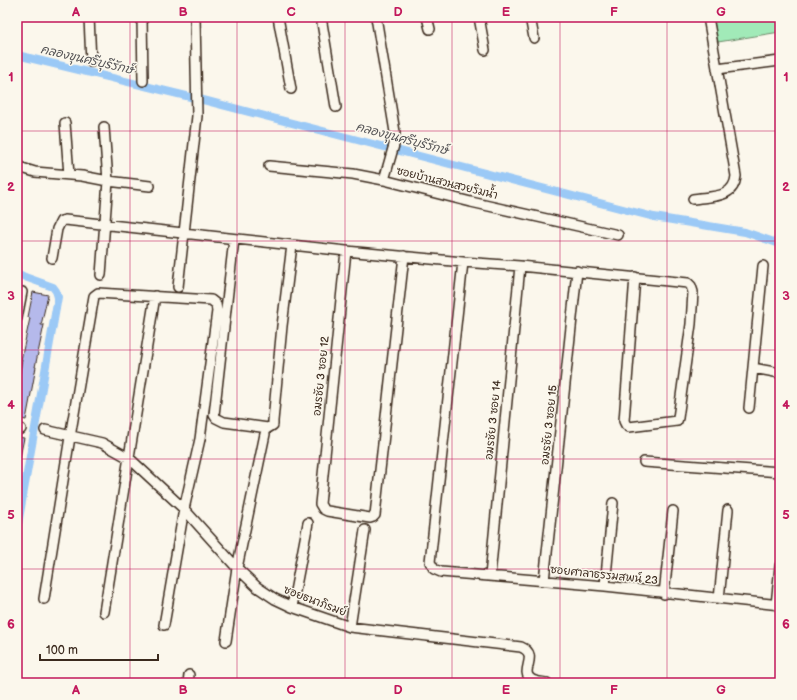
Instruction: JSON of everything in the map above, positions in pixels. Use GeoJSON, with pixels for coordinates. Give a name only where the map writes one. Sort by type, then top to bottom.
{"type":"FeatureCollection","features":[{"type":"Feature","properties":{"kind":"street"},"geometry":{"type":"LineString","coordinates":[[89,17],[91,62]]}},
{"type":"Feature","properties":{"kind":"street"},"geometry":{"type":"LineString","coordinates":[[142,17],[143,82]]}},
{"type":"Feature","properties":{"kind":"street"},"geometry":{"type":"LineString","coordinates":[[178,287],[197,116],[195,85],[195,17]]}},
{"type":"Feature","properties":{"kind":"street"},"geometry":{"type":"LineString","coordinates":[[278,17],[291,89]]}},
{"type":"Feature","properties":{"kind":"street"},"geometry":{"type":"LineString","coordinates":[[321,17],[336,107]]}},
{"type":"Feature","properties":{"kind":"street"},"geometry":{"type":"LineString","coordinates":[[376,17],[395,132],[394,145],[384,180]]}},
{"type":"Feature","properties":{"kind":"street"},"geometry":{"type":"LineString","coordinates":[[427,17],[430,29]]}},
{"type":"Feature","properties":{"kind":"street"},"geometry":{"type":"LineString","coordinates":[[479,17],[485,50]]}},
{"type":"Feature","properties":{"kind":"street"},"geometry":{"type":"LineString","coordinates":[[530,17],[534,38]]}},
{"type":"Feature","properties":{"kind":"street"},"geometry":{"type":"LineString","coordinates":[[693,199],[722,195],[728,192],[735,184],[736,176],[708,17]]}},
{"type":"Feature","properties":{"kind":"street"},"geometry":{"type":"LineString","coordinates":[[718,69],[780,61]]}},
{"type":"Feature","properties":{"kind":"street"},"geometry":{"type":"LineString","coordinates":[[65,123],[69,175]]}},
{"type":"Feature","properties":{"kind":"street"},"geometry":{"type":"LineString","coordinates":[[101,275],[108,181],[104,127]]}},
{"type":"Feature","properties":{"kind":"street"},"geometry":{"type":"LineString","coordinates":[[17,162],[18,165],[26,170],[91,177],[108,181],[150,186]]}},
{"type":"Feature","properties":{"kind":"street","name":"ซอยบ้านสวนสวยริมน้ำ"},"geometry":{"type":"LineString","coordinates":[[269,166],[353,174],[384,180],[471,202],[618,235]]}},
{"type":"Feature","properties":{"kind":"street"},"geometry":{"type":"LineString","coordinates":[[52,258],[57,229],[61,221],[346,251],[577,271],[635,277],[688,283],[693,292],[691,324],[677,421],[629,427],[624,421],[635,277]]}},
{"type":"Feature","properties":{"kind":"street"},"geometry":{"type":"LineString","coordinates":[[234,239],[214,415],[216,418],[224,422],[268,428],[272,425],[273,421],[282,326],[292,245]]}},
{"type":"Feature","properties":{"kind":"street","name":"อมรชัย 3 ซอย 12"},"geometry":{"type":"LineString","coordinates":[[346,251],[320,504],[327,511],[370,518],[376,515],[404,256]]}},
{"type":"Feature","properties":{"kind":"street","name":"ซอยศาลาธรรมสพน์ 23"},"geometry":{"type":"LineString","coordinates":[[462,262],[430,562],[434,569],[441,572],[605,586],[664,594],[778,605]]}},
{"type":"Feature","properties":{"kind":"street","name":"อมรชัย 3 ซอย 14"},"geometry":{"type":"LineString","coordinates":[[490,576],[520,266]]}},
{"type":"Feature","properties":{"kind":"street"},"geometry":{"type":"LineString","coordinates":[[749,408],[763,266]]}},
{"type":"Feature","properties":{"kind":"street","name":"อมรชัย 3 ซอย 15"},"geometry":{"type":"LineString","coordinates":[[544,581],[577,271]]}},
{"type":"Feature","properties":{"kind":"street"},"geometry":{"type":"LineString","coordinates":[[17,318],[22,292]]}},
{"type":"Feature","properties":{"kind":"street"},"geometry":{"type":"LineString","coordinates":[[44,599],[94,296],[98,293],[212,300],[215,302],[217,307],[200,439],[184,509],[164,625]]}},
{"type":"Feature","properties":{"kind":"street"},"geometry":{"type":"LineString","coordinates":[[104,612],[155,296]]}},
{"type":"Feature","properties":{"kind":"street"},"geometry":{"type":"LineString","coordinates":[[753,368],[780,373]]}},
{"type":"Feature","properties":{"kind":"street","name":"ซอยธนาภิรมย์"},"geometry":{"type":"LineString","coordinates":[[45,430],[70,437],[102,443],[129,458],[184,509],[237,568],[257,587],[275,599],[292,607],[350,627],[521,646],[527,649],[530,653],[528,675],[530,679],[547,683]]}},
{"type":"Feature","properties":{"kind":"street"},"geometry":{"type":"LineString","coordinates":[[226,641],[237,568],[265,434]]}},
{"type":"Feature","properties":{"kind":"street"},"geometry":{"type":"LineString","coordinates":[[644,462],[780,472]]}},
{"type":"Feature","properties":{"kind":"street"},"geometry":{"type":"LineString","coordinates":[[605,586],[613,503]]}},
{"type":"Feature","properties":{"kind":"street"},"geometry":{"type":"LineString","coordinates":[[719,599],[728,510]]}},
{"type":"Feature","properties":{"kind":"street"},"geometry":{"type":"LineString","coordinates":[[664,594],[673,511]]}},
{"type":"Feature","properties":{"kind":"street"},"geometry":{"type":"LineString","coordinates":[[292,607],[308,523]]}},
{"type":"Feature","properties":{"kind":"street"},"geometry":{"type":"LineString","coordinates":[[350,627],[365,530]]}},
{"type":"Feature","properties":{"kind":"street"},"geometry":{"type":"LineString","coordinates":[[778,605],[780,566]]}},
{"type":"Feature","properties":{"kind":"green space"},"geometry":{"type":"Polygon","coordinates":[[[713,17],[780,17],[780,32],[718,42],[713,17]]]}},
{"type":"Feature","properties":{"kind":"building"},"geometry":{"type":"Polygon","coordinates":[[[33,292],[48,295],[41,325],[44,325],[26,420],[17,418],[17,389],[21,360],[30,318],[28,317],[33,292]]]}},
{"type":"Feature","properties":{"kind":"building"},"geometry":{"type":"Polygon","coordinates":[[[17,437],[24,438],[20,457],[17,456],[17,437]]]}},
{"type":"Feature","properties":{"kind":"waterway","name":"คลองขุนศรีบุรีรักษ์"},"geometry":{"type":"LineString","coordinates":[[17,55],[207,101],[654,217],[745,232],[780,244]]}},
{"type":"Feature","properties":{"kind":"waterway"},"geometry":{"type":"LineString","coordinates":[[17,273],[53,287],[58,297],[17,530]]}}]}
